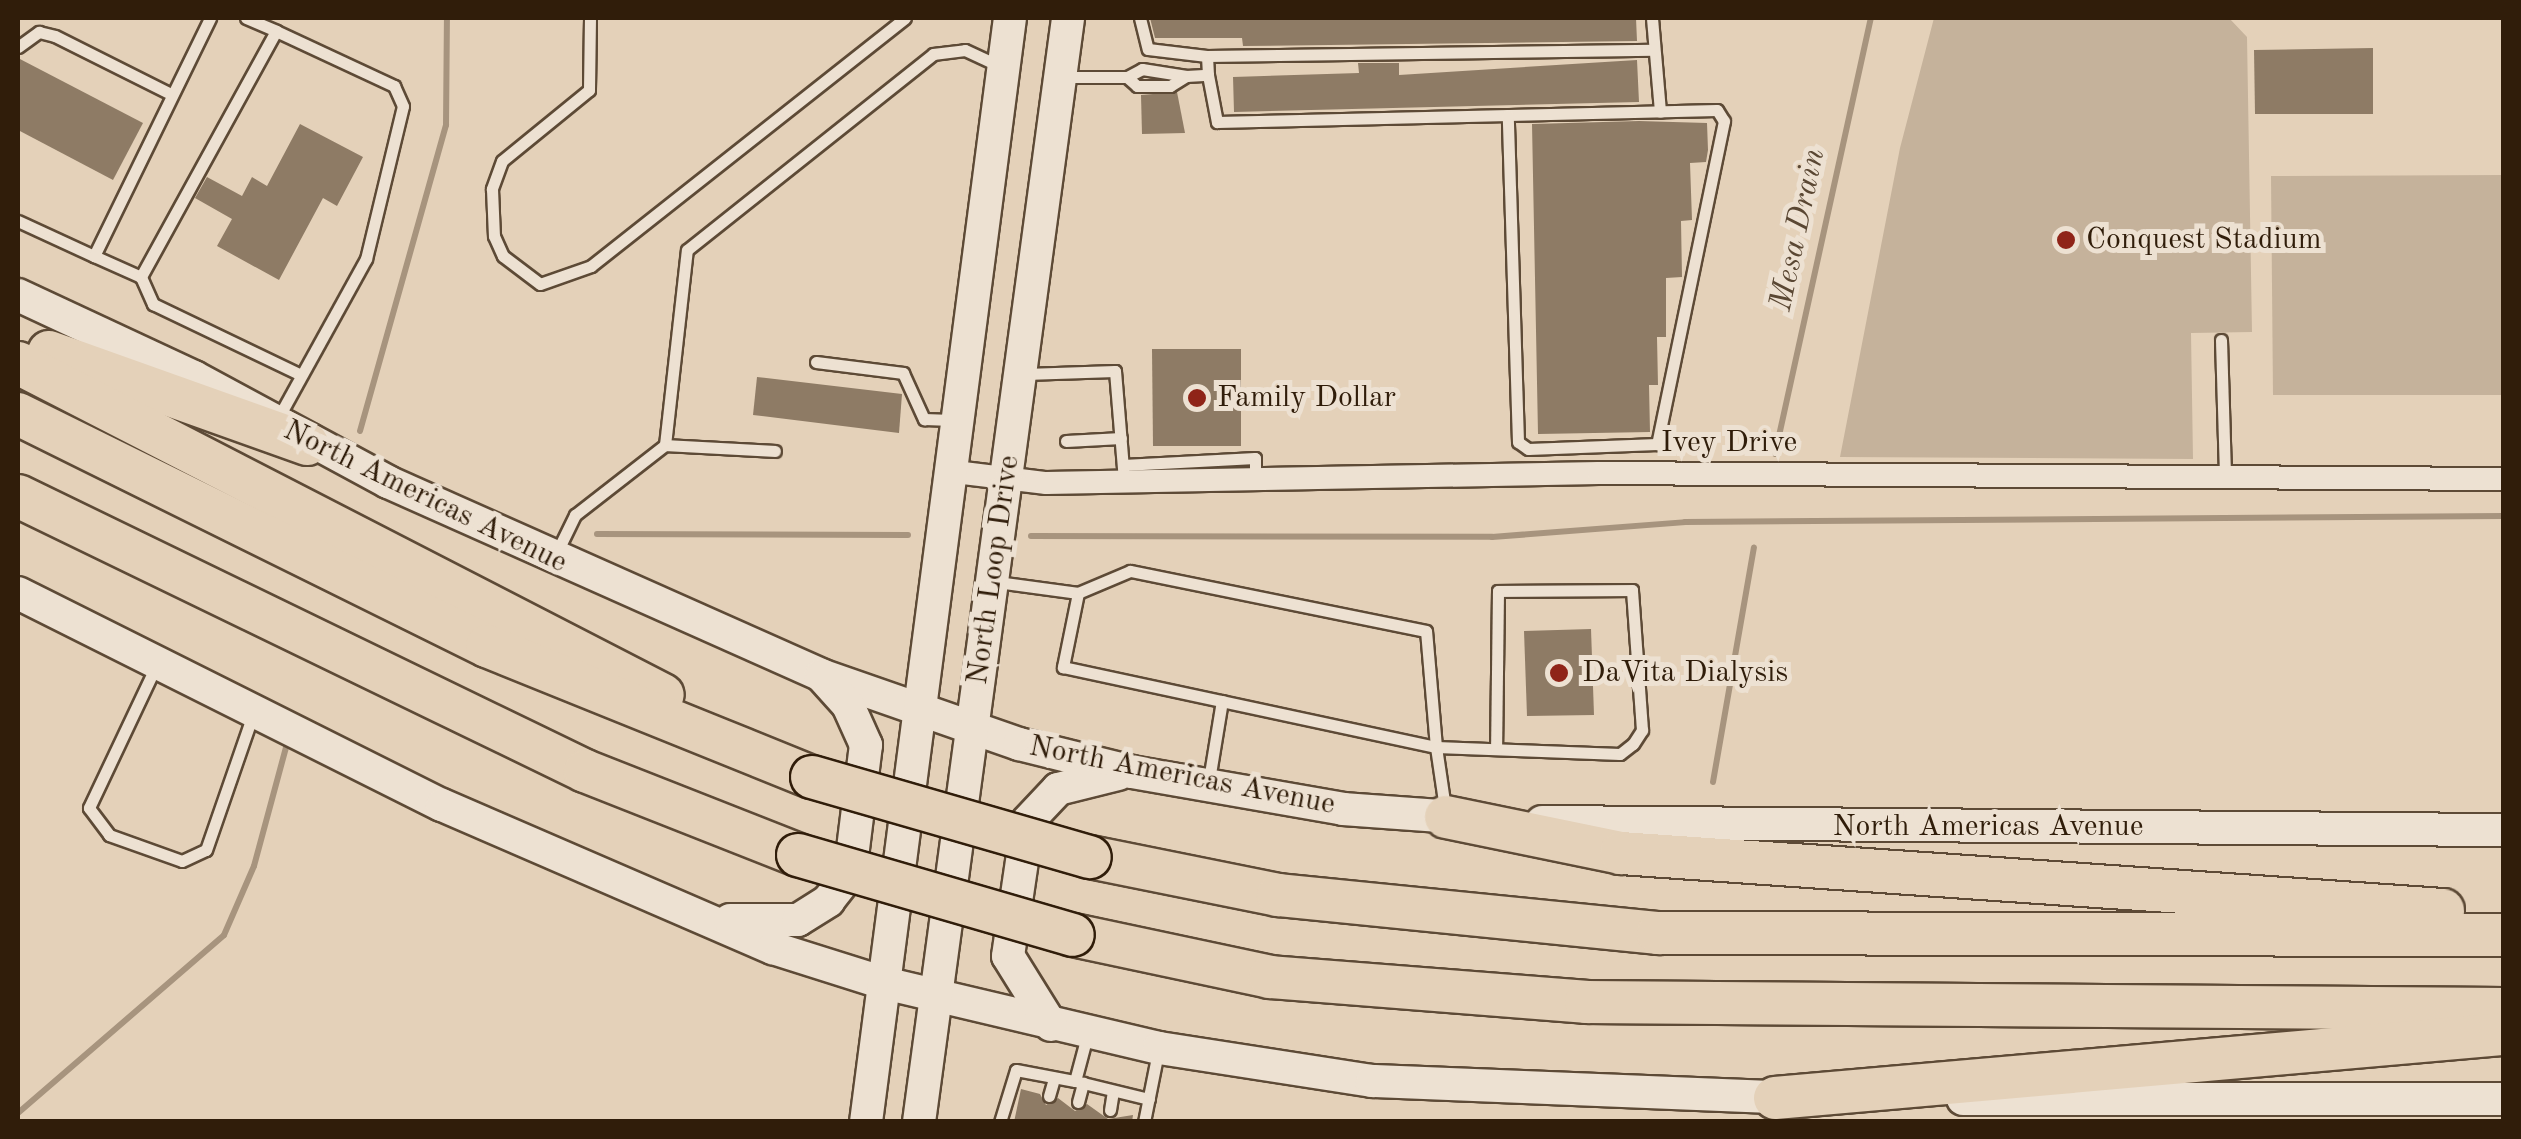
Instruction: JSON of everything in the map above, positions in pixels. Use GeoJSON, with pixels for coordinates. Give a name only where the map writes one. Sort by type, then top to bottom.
{"type":"FeatureCollection","features":[{"type":"Feature","properties":{"kind":"highway"},"geometry":{"type":"LineString","coordinates":[[18,340],[291,434]]}},
{"type":"Feature","properties":{"kind":"highway"},"geometry":{"type":"LineString","coordinates":[[18,364],[377,544],[669,698],[738,746]]}},
{"type":"Feature","properties":{"kind":"highway"},"geometry":{"type":"LineString","coordinates":[[18,414],[487,646],[812,777],[1090,856],[1278,895],[1658,933],[2504,935]]}},
{"type":"Feature","properties":{"kind":"highway"},"geometry":{"type":"LineString","coordinates":[[18,496],[584,771],[798,855],[1074,935],[1270,977],[1586,1002],[2504,1009]]}},
{"type":"Feature","properties":{"kind":"highway"},"geometry":{"type":"LineString","coordinates":[[1446,817],[1621,853],[2504,914]]}},
{"type":"Feature","properties":{"kind":"highway"},"geometry":{"type":"LineString","coordinates":[[1775,1098],[2504,1034]]}},
{"type":"Feature","properties":{"kind":"main road","name":"North Loop Drive"},"geometry":{"type":"LineString","coordinates":[[866,1122],[955,472],[1010,18]]}},
{"type":"Feature","properties":{"kind":"main road","name":"North Loop Drive"},"geometry":{"type":"LineString","coordinates":[[919,1122],[1068,18]]}},
{"type":"Feature","properties":{"kind":"main road"},"geometry":{"type":"LineString","coordinates":[[1004,68],[1060,77]]}},
{"type":"Feature","properties":{"kind":"main road","name":"North Americas Avenue"},"geometry":{"type":"LineString","coordinates":[[18,295],[194,377],[291,434],[554,560],[821,675],[973,729],[1132,772],[1208,787],[1446,817],[1660,826],[2504,830]]}},
{"type":"Feature","properties":{"kind":"main road"},"geometry":{"type":"LineString","coordinates":[[18,592],[252,714],[706,919],[884,983],[1050,1026],[1159,1048],[1468,1089],[1775,1098],[2504,1100]]}},
{"type":"Feature","properties":{"kind":"main road"},"geometry":{"type":"LineString","coordinates":[[18,606],[126,651]]}},
{"type":"Feature","properties":{"kind":"main road"},"geometry":{"type":"LineString","coordinates":[[706,919],[798,920],[828,901],[850,872],[866,746],[848,706],[821,675]]}},
{"type":"Feature","properties":{"kind":"main road"},"geometry":{"type":"LineString","coordinates":[[1050,1026],[1008,956],[1028,821],[1058,789],[1132,772]]}},
{"type":"Feature","properties":{"kind":"street","name":"Ivey Drive"},"geometry":{"type":"LineString","coordinates":[[955,472],[1006,478],[1124,473],[1256,479],[2504,479]]}},
{"type":"Feature","properties":{"kind":"lane"},"geometry":{"type":"LineString","coordinates":[[94,256],[169,93],[210,18]]}},
{"type":"Feature","properties":{"kind":"lane"},"geometry":{"type":"LineString","coordinates":[[246,18],[394,86],[403,106],[366,259],[301,375],[291,434]]}},
{"type":"Feature","properties":{"kind":"lane"},"geometry":{"type":"LineString","coordinates":[[590,18],[589,90],[502,161],[492,190],[494,236],[503,256],[540,284],[591,266],[905,18]]}},
{"type":"Feature","properties":{"kind":"lane"},"geometry":{"type":"LineString","coordinates":[[1140,18],[1148,49],[1207,56],[1654,50]]}},
{"type":"Feature","properties":{"kind":"lane"},"geometry":{"type":"LineString","coordinates":[[1652,18],[1660,112]]}},
{"type":"Feature","properties":{"kind":"lane"},"geometry":{"type":"LineString","coordinates":[[140,277],[276,31]]}},
{"type":"Feature","properties":{"kind":"lane"},"geometry":{"type":"LineString","coordinates":[[18,47],[39,32],[169,93]]}},
{"type":"Feature","properties":{"kind":"lane"},"geometry":{"type":"LineString","coordinates":[[665,445],[686,250],[933,54],[965,50],[1004,68]]}},
{"type":"Feature","properties":{"kind":"lane"},"geometry":{"type":"LineString","coordinates":[[1207,56],[1217,122],[1508,115],[1660,112],[1718,110],[1724,121],[1661,441],[1528,449],[1518,442],[1508,115]]}},
{"type":"Feature","properties":{"kind":"lane"},"geometry":{"type":"LineString","coordinates":[[1060,77],[1127,77],[1137,86],[1170,86],[1186,76],[1208,75]]}},
{"type":"Feature","properties":{"kind":"lane"},"geometry":{"type":"LineString","coordinates":[[18,221],[140,277],[153,304],[301,375]]}},
{"type":"Feature","properties":{"kind":"lane"},"geometry":{"type":"LineString","coordinates":[[2221,340],[2225,477]]}},
{"type":"Feature","properties":{"kind":"lane"},"geometry":{"type":"LineString","coordinates":[[816,362],[902,374],[924,418],[961,420]]}},
{"type":"Feature","properties":{"kind":"lane"},"geometry":{"type":"LineString","coordinates":[[1021,374],[1115,371],[1124,473]]}},
{"type":"Feature","properties":{"kind":"lane"},"geometry":{"type":"LineString","coordinates":[[1066,442],[1120,438]]}},
{"type":"Feature","properties":{"kind":"lane"},"geometry":{"type":"LineString","coordinates":[[554,560],[574,514],[665,445],[774,451]]}},
{"type":"Feature","properties":{"kind":"lane"},"geometry":{"type":"LineString","coordinates":[[992,581],[1078,593],[1130,571],[1426,630],[1446,817]]}},
{"type":"Feature","properties":{"kind":"lane"},"geometry":{"type":"LineString","coordinates":[[1078,593],[1063,667],[1436,747],[1620,754],[1642,730],[1632,590],[1498,591],[1496,749]]}},
{"type":"Feature","properties":{"kind":"lane"},"geometry":{"type":"LineString","coordinates":[[156,666],[89,808],[108,835],[182,861],[206,850],[252,714]]}},
{"type":"Feature","properties":{"kind":"lane"},"geometry":{"type":"LineString","coordinates":[[1208,787],[1222,701]]}},
{"type":"Feature","properties":{"kind":"lane"},"geometry":{"type":"LineString","coordinates":[[1078,1102],[1088,1033]]}},
{"type":"Feature","properties":{"kind":"lane"},"geometry":{"type":"LineString","coordinates":[[1144,1122],[1159,1048]]}},
{"type":"Feature","properties":{"kind":"lane"},"geometry":{"type":"LineString","coordinates":[[1000,1122],[1016,1070],[1148,1100]]}},
{"type":"Feature","properties":{"kind":"lane"},"geometry":{"type":"LineString","coordinates":[[1049,1096],[1054,1078]]}},
{"type":"Feature","properties":{"kind":"lane"},"geometry":{"type":"LineString","coordinates":[[1110,1110],[1114,1091]]}},
{"type":"Feature","properties":{"kind":"shaded area","name":"Conquest Stadium"},"geometry":{"type":"Polygon","coordinates":[[[1934,18],[2229,18],[2247,37],[2252,332],[2191,333],[2193,459],[1840,457],[1900,148],[1934,18]]]}},
{"type":"Feature","properties":{"kind":"shaded area"},"geometry":{"type":"Polygon","coordinates":[[[2503,175],[2503,395],[2273,395],[2271,176],[2503,175]]]}},
{"type":"Feature","properties":{"kind":"building"},"geometry":{"type":"Polygon","coordinates":[[[1150,18],[1636,18],[1637,41],[1243,46],[1242,38],[1155,38],[1150,18]]]}},
{"type":"Feature","properties":{"kind":"building"},"geometry":{"type":"Polygon","coordinates":[[[2373,48],[2373,114],[2255,114],[2254,50],[2373,48]]]}},
{"type":"Feature","properties":{"kind":"building"},"geometry":{"type":"Polygon","coordinates":[[[18,58],[143,123],[113,180],[18,130],[18,58]]]}},
{"type":"Feature","properties":{"kind":"building"},"geometry":{"type":"Polygon","coordinates":[[[1637,60],[1639,102],[1234,112],[1233,77],[1359,73],[1358,63],[1399,63],[1399,75],[1637,60]]]}},
{"type":"Feature","properties":{"kind":"building"},"geometry":{"type":"Polygon","coordinates":[[[1177,92],[1185,133],[1142,134],[1141,95],[1177,92]]]}},
{"type":"Feature","properties":{"kind":"building"},"geometry":{"type":"Polygon","coordinates":[[[1707,123],[1708,150],[1706,162],[1690,163],[1692,220],[1681,221],[1682,277],[1666,278],[1666,337],[1657,337],[1658,385],[1649,385],[1650,432],[1538,434],[1532,124],[1707,123]]]}},
{"type":"Feature","properties":{"kind":"building"},"geometry":{"type":"Polygon","coordinates":[[[300,124],[363,157],[337,206],[323,198],[279,280],[217,246],[232,219],[195,198],[207,177],[242,196],[252,177],[267,186],[300,124]]]}},
{"type":"Feature","properties":{"kind":"building","name":"Family Dollar"},"geometry":{"type":"Polygon","coordinates":[[[1152,349],[1241,349],[1241,446],[1153,446],[1152,349]]]}},
{"type":"Feature","properties":{"kind":"building"},"geometry":{"type":"Polygon","coordinates":[[[757,377],[902,394],[899,433],[753,415],[757,377]]]}},
{"type":"Feature","properties":{"kind":"building","name":"DaVita Dialysis"},"geometry":{"type":"Polygon","coordinates":[[[1591,629],[1594,715],[1527,716],[1524,631],[1591,629]]]}},
{"type":"Feature","properties":{"kind":"building"},"geometry":{"type":"Polygon","coordinates":[[[1021,1089],[1040,1094],[1046,1105],[1058,1098],[1075,1111],[1087,1104],[1108,1119],[1133,1115],[1132,1122],[1014,1122],[1021,1089]]]}},
{"type":"Feature","properties":{"kind":"waterway"},"geometry":{"type":"LineString","coordinates":[[360,431],[446,125],[447,18]]}},
{"type":"Feature","properties":{"kind":"waterway","name":"Mesa Drain"},"geometry":{"type":"LineString","coordinates":[[1775,454],[1871,18]]}},
{"type":"Feature","properties":{"kind":"waterway"},"geometry":{"type":"LineString","coordinates":[[1031,536],[1492,537],[1685,522],[2504,516]]}},
{"type":"Feature","properties":{"kind":"waterway"},"geometry":{"type":"LineString","coordinates":[[597,534],[908,535]]}},
{"type":"Feature","properties":{"kind":"waterway","name":"Mesa Drain"},"geometry":{"type":"LineString","coordinates":[[1713,782],[1754,548]]}},
{"type":"Feature","properties":{"kind":"waterway"},"geometry":{"type":"LineString","coordinates":[[18,1113],[224,935],[254,866],[287,744]]}},
{"type":"Feature","properties":{"kind":"place","name":"Conquest Stadium"},"geometry":{"type":"Point","coordinates":[2066,240]}},
{"type":"Feature","properties":{"kind":"place","name":"Family Dollar"},"geometry":{"type":"Point","coordinates":[1197,398]}},
{"type":"Feature","properties":{"kind":"place","name":"DaVita Dialysis"},"geometry":{"type":"Point","coordinates":[1559,673]}}]}
